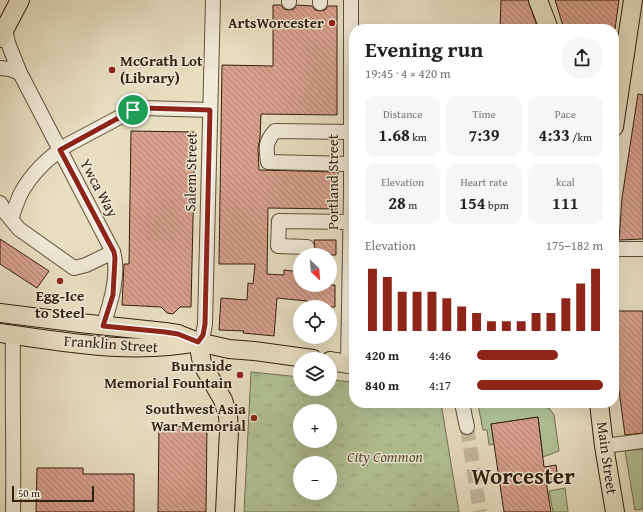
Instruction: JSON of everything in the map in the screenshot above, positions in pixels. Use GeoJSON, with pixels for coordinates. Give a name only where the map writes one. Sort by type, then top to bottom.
{"type":"FeatureCollection","features":[{"type":"Feature","properties":{"kind":"main road"},"geometry":{"type":"LineString","coordinates":[[2,34],[20,0]]}},
{"type":"Feature","properties":{"kind":"main road"},"geometry":{"type":"LineString","coordinates":[[538,0],[547,24]]}},
{"type":"Feature","properties":{"kind":"main road"},"geometry":{"type":"LineString","coordinates":[[619,76],[633,0]]}},
{"type":"Feature","properties":{"kind":"main road","name":"Franklin Street"},"geometry":{"type":"LineString","coordinates":[[0,313],[165,332],[178,334],[198,342],[229,349],[293,356]]}},
{"type":"Feature","properties":{"kind":"main road","name":"Franklin Street"},"geometry":{"type":"LineString","coordinates":[[7,334],[117,347],[161,348],[198,342]]}},
{"type":"Feature","properties":{"kind":"main road"},"geometry":{"type":"LineString","coordinates":[[198,342],[205,370],[223,400],[228,416],[229,431],[226,512]]}},
{"type":"Feature","properties":{"kind":"main road"},"geometry":{"type":"LineString","coordinates":[[337,362],[349,364]]}},
{"type":"Feature","properties":{"kind":"main road","name":"Main Street"},"geometry":{"type":"LineString","coordinates":[[600,408],[604,446],[615,512]]}},
{"type":"Feature","properties":{"kind":"street","name":"Salem Street"},"geometry":{"type":"LineString","coordinates":[[198,342],[203,335],[205,324],[213,0]]}},
{"type":"Feature","properties":{"kind":"street","name":"Portland Street"},"geometry":{"type":"LineString","coordinates":[[351,0],[351,24]]}},
{"type":"Feature","properties":{"kind":"street","name":"Ywca Way"},"geometry":{"type":"LineString","coordinates":[[2,34],[8,43],[20,73],[114,252],[115,262],[113,295],[103,326]]}},
{"type":"Feature","properties":{"kind":"street"},"geometry":{"type":"LineString","coordinates":[[0,68],[10,69],[20,73]]}},
{"type":"Feature","properties":{"kind":"street"},"geometry":{"type":"LineString","coordinates":[[11,219],[21,193],[39,168],[60,150],[133,110],[143,108],[210,110]]}},
{"type":"Feature","properties":{"kind":"street"},"geometry":{"type":"LineString","coordinates":[[349,132],[275,131],[268,139],[267,152],[268,162],[349,164]]}},
{"type":"Feature","properties":{"kind":"street"},"geometry":{"type":"LineString","coordinates":[[0,203],[20,230],[74,268],[86,265],[114,252]]}},
{"type":"Feature","properties":{"kind":"street"},"geometry":{"type":"LineString","coordinates":[[307,247],[278,246],[279,221],[349,222]]}},
{"type":"Feature","properties":{"kind":"street"},"geometry":{"type":"LineString","coordinates":[[619,249],[643,249]]}},
{"type":"Feature","properties":{"kind":"street"},"geometry":{"type":"LineString","coordinates":[[7,334],[14,421],[13,512]]}},
{"type":"Feature","properties":{"kind":"street"},"geometry":{"type":"LineString","coordinates":[[463,408],[467,427]]}},
{"type":"Feature","properties":{"kind":"street"},"geometry":{"type":"LineString","coordinates":[[604,446],[643,441]]}},
{"type":"Feature","properties":{"kind":"green space","name":"City Common"},"geometry":{"type":"Polygon","coordinates":[[[251,372],[293,376],[293,396],[337,396],[337,381],[349,382],[349,408],[442,408],[459,512],[244,512],[251,372]]]}},
{"type":"Feature","properties":{"kind":"green space"},"geometry":{"type":"Polygon","coordinates":[[[479,408],[549,408],[554,415],[559,451],[543,457],[538,417],[491,424],[494,444],[489,445],[487,430],[483,430],[479,408]]]}},
{"type":"Feature","properties":{"kind":"green space"},"geometry":{"type":"Polygon","coordinates":[[[643,449],[643,509],[635,510],[625,451],[643,449]]]}},
{"type":"Feature","properties":{"kind":"green space"},"geometry":{"type":"Polygon","coordinates":[[[565,488],[568,512],[553,512],[549,491],[565,488]]]}},
{"type":"Feature","properties":{"kind":"building"},"geometry":{"type":"Polygon","coordinates":[[[501,0],[528,0],[536,24],[500,24],[501,0]]]}},
{"type":"Feature","properties":{"kind":"building"},"geometry":{"type":"Polygon","coordinates":[[[555,0],[619,0],[616,24],[562,24],[555,0]]]}},
{"type":"Feature","properties":{"kind":"building"},"geometry":{"type":"Polygon","coordinates":[[[273,5],[281,5],[284,9],[289,10],[294,9],[297,5],[312,6],[315,10],[320,11],[325,10],[328,6],[337,6],[337,115],[261,114],[258,148],[259,170],[338,172],[337,209],[268,208],[267,274],[284,275],[284,270],[293,271],[293,292],[335,292],[335,300],[297,300],[277,298],[274,336],[243,333],[244,331],[219,330],[221,298],[247,300],[248,283],[253,284],[255,264],[219,264],[222,65],[273,66],[273,5]]]}},
{"type":"Feature","properties":{"kind":"building"},"geometry":{"type":"Polygon","coordinates":[[[638,94],[643,95],[643,239],[619,240],[622,198],[638,94]]]}},
{"type":"Feature","properties":{"kind":"building"},"geometry":{"type":"Polygon","coordinates":[[[131,131],[195,132],[191,307],[180,307],[173,314],[167,313],[161,307],[122,305],[124,264],[129,264],[131,131]]]}},
{"type":"Feature","properties":{"kind":"building"},"geometry":{"type":"Polygon","coordinates":[[[0,239],[49,271],[37,288],[0,264],[0,239]]]}},
{"type":"Feature","properties":{"kind":"building"},"geometry":{"type":"Polygon","coordinates":[[[314,240],[336,240],[336,248],[315,248],[314,240]]]}},
{"type":"Feature","properties":{"kind":"building"},"geometry":{"type":"Polygon","coordinates":[[[619,311],[643,311],[643,433],[625,435],[619,390],[619,311]]]}},
{"type":"Feature","properties":{"kind":"building"},"geometry":{"type":"Polygon","coordinates":[[[538,417],[544,467],[556,465],[558,479],[546,481],[551,512],[504,512],[491,424],[538,417]]]}},
{"type":"Feature","properties":{"kind":"building"},"geometry":{"type":"Polygon","coordinates":[[[159,426],[207,427],[206,512],[158,512],[159,426]]]}},
{"type":"Feature","properties":{"kind":"building"},"geometry":{"type":"Polygon","coordinates":[[[37,468],[83,468],[83,474],[134,474],[134,512],[36,512],[37,468]]]}},
{"type":"Feature","properties":{"kind":"tunnel"},"geometry":{"type":"LineString","coordinates":[[467,427],[480,512]]}},
{"type":"Feature","properties":{"kind":"place","name":"ArtsWorcester"},"geometry":{"type":"Point","coordinates":[332,23]}},
{"type":"Feature","properties":{"kind":"place","name":"McGrath Lot (Library)"},"geometry":{"type":"Point","coordinates":[112,70]}},
{"type":"Feature","properties":{"kind":"place","name":"Egg-Ice to Steel"},"geometry":{"type":"Point","coordinates":[60,281]}},
{"type":"Feature","properties":{"kind":"place","name":"Burnside Memorial Fountain"},"geometry":{"type":"Point","coordinates":[240,375]}},
{"type":"Feature","properties":{"kind":"place","name":"Southwest Asia War Memorial"},"geometry":{"type":"Point","coordinates":[254,418]}},
{"type":"Feature","properties":{"kind":"district","name":"Worcester"},"geometry":{"type":"Point","coordinates":[523,476]}},
{"type":"Feature","properties":{"kind":"route"},"geometry":{"type":"LineString","coordinates":[[143,108],[210,110],[205,324],[203,335],[198,342],[178,334],[103,326],[113,295],[115,262],[114,252],[60,150],[133,110],[143,108]]}}]}
